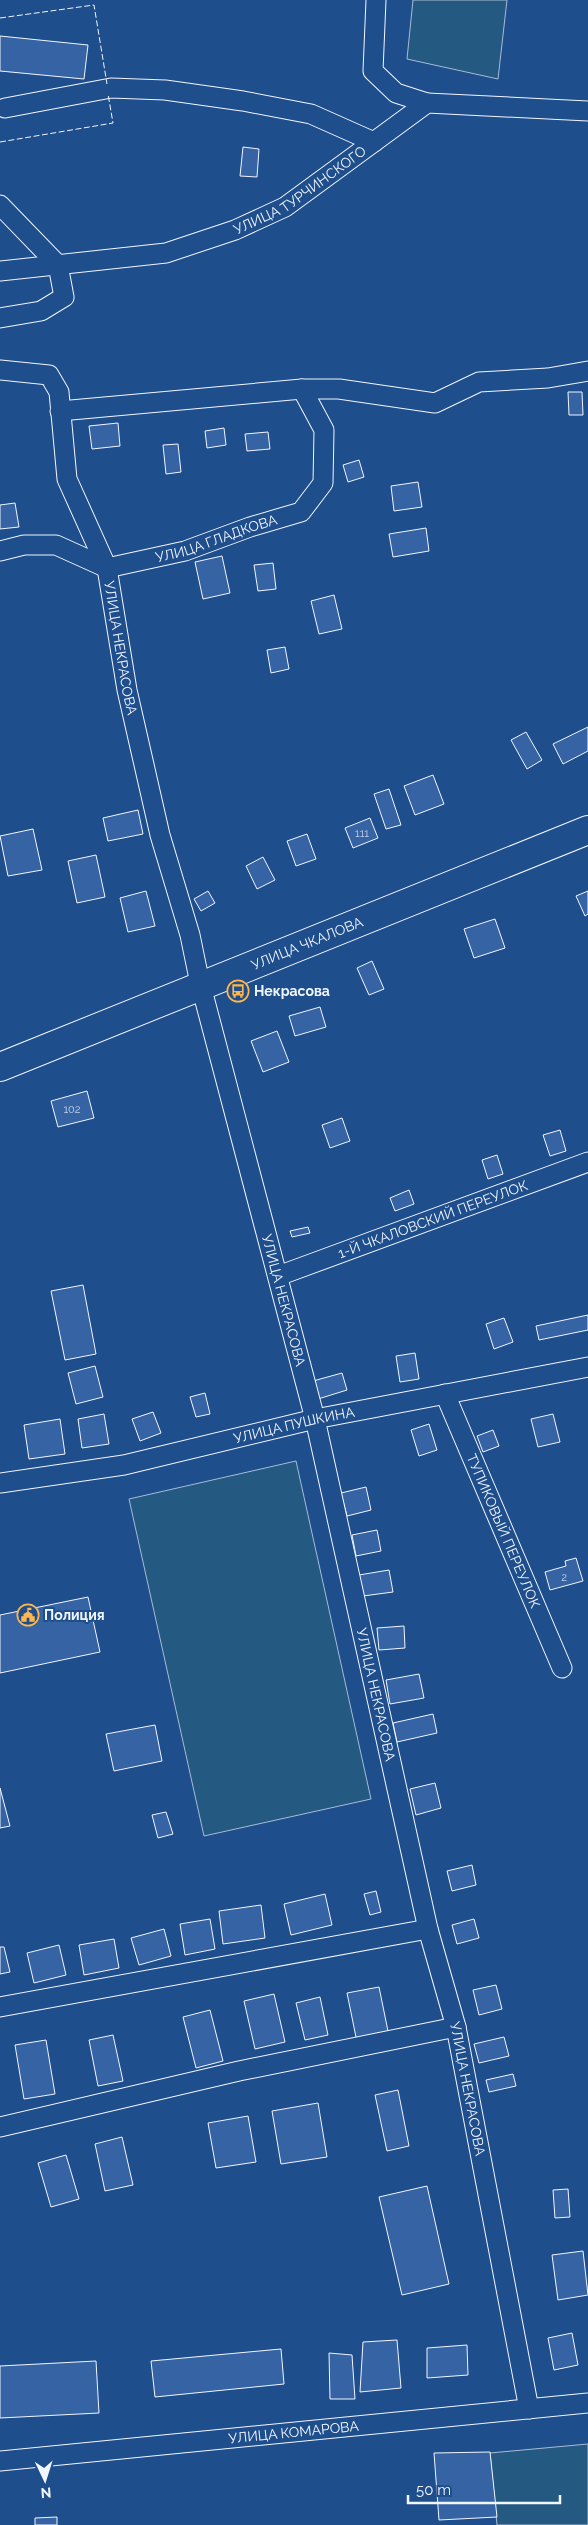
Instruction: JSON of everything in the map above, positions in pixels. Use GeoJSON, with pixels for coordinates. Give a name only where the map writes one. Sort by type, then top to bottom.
{"type":"FeatureCollection","features":[{"type":"Feature","properties":{"kind":"main road","name":"УЛИЦА ЧКАЛОВА"},"geometry":{"type":"LineString","coordinates":[[0,1068],[200,980],[588,817]]}},
{"type":"Feature","properties":{"kind":"main road","name":"УЛИЦА ЧКАЛОВА"},"geometry":{"type":"LineString","coordinates":[[0,1054],[200,980],[588,830]]}},
{"type":"Feature","properties":{"kind":"street"},"geometry":{"type":"LineString","coordinates":[[376,0],[373,71],[396,93],[427,103],[588,111]]}},
{"type":"Feature","properties":{"kind":"street"},"geometry":{"type":"LineString","coordinates":[[5,108],[111,88],[165,90],[243,101],[311,114],[374,142]]}},
{"type":"Feature","properties":{"kind":"street","name":"УЛИЦА ТУРЧИНСКОГО"},"geometry":{"type":"LineString","coordinates":[[0,271],[166,252],[235,230],[285,208],[427,103]]}},
{"type":"Feature","properties":{"kind":"street"},"geometry":{"type":"LineString","coordinates":[[0,205],[58,265],[64,297],[41,311],[0,318]]}},
{"type":"Feature","properties":{"kind":"street","name":"УЛИЦА НЕКРАСОВА"},"geometry":{"type":"LineString","coordinates":[[0,370],[49,375],[59,392],[66,479],[107,568],[127,690],[160,835],[190,936],[240,1141],[278,1276],[315,1419],[428,1928],[456,2027],[529,2408]]}},
{"type":"Feature","properties":{"kind":"street"},"geometry":{"type":"LineString","coordinates":[[60,412],[302,389],[339,389],[435,402],[479,382],[548,378],[588,372]]}},
{"type":"Feature","properties":{"kind":"street","name":"УЛИЦА ГЛАДКОВА"},"geometry":{"type":"LineString","coordinates":[[107,568],[185,552],[250,527],[301,512],[323,483],[324,430],[302,389]]}},
{"type":"Feature","properties":{"kind":"street"},"geometry":{"type":"LineString","coordinates":[[0,551],[24,545],[56,546],[107,568]]}},
{"type":"Feature","properties":{"kind":"street","name":"1-Й ЧКАЛОВСКИЙ ПЕРЕУЛОК"},"geometry":{"type":"LineString","coordinates":[[278,1276],[588,1162]]}},
{"type":"Feature","properties":{"kind":"street","name":"УЛИЦА ПУШКИНА"},"geometry":{"type":"LineString","coordinates":[[0,1483],[124,1465],[315,1419],[588,1367]]}},
{"type":"Feature","properties":{"kind":"street","name":"ТУПИКОВЫЙ ПЕРЕУЛОК"},"geometry":{"type":"LineString","coordinates":[[445,1394],[562,1668]]}},
{"type":"Feature","properties":{"kind":"street"},"geometry":{"type":"LineString","coordinates":[[0,2007],[428,1928]]}},
{"type":"Feature","properties":{"kind":"street"},"geometry":{"type":"LineString","coordinates":[[0,2128],[239,2071],[456,2027]]}},
{"type":"Feature","properties":{"kind":"street","name":"УЛИЦА КОМАРОВА"},"geometry":{"type":"LineString","coordinates":[[0,2461],[588,2403]]}},
{"type":"Feature","properties":{"kind":"shaded area"},"geometry":{"type":"Polygon","coordinates":[[[413,0],[507,0],[498,79],[407,59],[413,0]]]}},
{"type":"Feature","properties":{"kind":"shaded area"},"geometry":{"type":"Polygon","coordinates":[[[296,1461],[371,1799],[204,1836],[129,1499],[296,1461]]]}},
{"type":"Feature","properties":{"kind":"shaded area"},"geometry":{"type":"Polygon","coordinates":[[[588,2444],[588,2525],[497,2525],[490,2453],[588,2444]]]}},
{"type":"Feature","properties":{"kind":"building"},"geometry":{"type":"Polygon","coordinates":[[[0,36],[88,45],[84,79],[0,71],[0,36]]]}},
{"type":"Feature","properties":{"kind":"building"},"geometry":{"type":"Polygon","coordinates":[[[243,147],[259,149],[257,177],[240,176],[243,147]]]}},
{"type":"Feature","properties":{"kind":"building"},"geometry":{"type":"Polygon","coordinates":[[[568,392],[582,392],[583,415],[569,415],[568,392]]]}},
{"type":"Feature","properties":{"kind":"building"},"geometry":{"type":"Polygon","coordinates":[[[118,423],[120,446],[92,449],[89,426],[118,423]]]}},
{"type":"Feature","properties":{"kind":"building"},"geometry":{"type":"Polygon","coordinates":[[[224,428],[226,445],[207,448],[205,431],[224,428]]]}},
{"type":"Feature","properties":{"kind":"building"},"geometry":{"type":"Polygon","coordinates":[[[268,432],[270,449],[247,451],[245,434],[268,432]]]}},
{"type":"Feature","properties":{"kind":"building"},"geometry":{"type":"Polygon","coordinates":[[[178,444],[181,472],[166,474],[163,445],[178,444]]]}},
{"type":"Feature","properties":{"kind":"building"},"geometry":{"type":"Polygon","coordinates":[[[359,460],[364,477],[348,482],[343,465],[359,460]]]}},
{"type":"Feature","properties":{"kind":"building"},"geometry":{"type":"Polygon","coordinates":[[[418,482],[422,507],[394,511],[391,486],[418,482]]]}},
{"type":"Feature","properties":{"kind":"building"},"geometry":{"type":"Polygon","coordinates":[[[15,503],[19,527],[0,529],[0,505],[15,503]]]}},
{"type":"Feature","properties":{"kind":"building"},"geometry":{"type":"Polygon","coordinates":[[[426,528],[429,551],[393,557],[389,534],[426,528]]]}},
{"type":"Feature","properties":{"kind":"building"},"geometry":{"type":"Polygon","coordinates":[[[222,556],[230,593],[203,599],[195,562],[222,556]]]}},
{"type":"Feature","properties":{"kind":"building"},"geometry":{"type":"Polygon","coordinates":[[[273,563],[276,589],[258,591],[254,565],[273,563]]]}},
{"type":"Feature","properties":{"kind":"building"},"geometry":{"type":"Polygon","coordinates":[[[334,595],[342,629],[319,634],[311,601],[334,595]]]}},
{"type":"Feature","properties":{"kind":"building"},"geometry":{"type":"Polygon","coordinates":[[[285,647],[289,669],[271,673],[267,650],[285,647]]]}},
{"type":"Feature","properties":{"kind":"building"},"geometry":{"type":"Polygon","coordinates":[[[588,727],[588,751],[563,764],[553,744],[588,727]]]}},
{"type":"Feature","properties":{"kind":"building"},"geometry":{"type":"Polygon","coordinates":[[[526,732],[542,760],[527,769],[511,740],[526,732]]]}},
{"type":"Feature","properties":{"kind":"building"},"geometry":{"type":"Polygon","coordinates":[[[433,775],[444,804],[415,815],[404,786],[433,775]]]}},
{"type":"Feature","properties":{"kind":"building"},"geometry":{"type":"Polygon","coordinates":[[[389,789],[401,825],[386,829],[374,794],[389,789]]]}},
{"type":"Feature","properties":{"kind":"building"},"geometry":{"type":"Polygon","coordinates":[[[138,810],[143,834],[108,841],[103,818],[138,810]]]}},
{"type":"Feature","properties":{"kind":"building"},"geometry":{"type":"Polygon","coordinates":[[[370,818],[378,838],[353,848],[345,828],[370,818]]]}},
{"type":"Feature","properties":{"kind":"building"},"geometry":{"type":"Polygon","coordinates":[[[33,829],[42,870],[8,876],[0,836],[33,829]]]}},
{"type":"Feature","properties":{"kind":"building"},"geometry":{"type":"Polygon","coordinates":[[[307,834],[316,859],[296,866],[287,841],[307,834]]]}},
{"type":"Feature","properties":{"kind":"building"},"geometry":{"type":"Polygon","coordinates":[[[96,855],[105,897],[77,903],[68,861],[96,855]]]}},
{"type":"Feature","properties":{"kind":"building"},"geometry":{"type":"Polygon","coordinates":[[[263,857],[275,880],[257,889],[246,866],[263,857]]]}},
{"type":"Feature","properties":{"kind":"building"},"geometry":{"type":"Polygon","coordinates":[[[146,891],[155,926],[128,932],[120,898],[146,891]]]}},
{"type":"Feature","properties":{"kind":"building"},"geometry":{"type":"Polygon","coordinates":[[[208,891],[215,903],[201,911],[194,899],[208,891]]]}},
{"type":"Feature","properties":{"kind":"building"},"geometry":{"type":"Polygon","coordinates":[[[588,891],[588,914],[585,916],[576,896],[588,891]]]}},
{"type":"Feature","properties":{"kind":"building"},"geometry":{"type":"Polygon","coordinates":[[[495,919],[505,948],[474,958],[464,929],[495,919]]]}},
{"type":"Feature","properties":{"kind":"building"},"geometry":{"type":"Polygon","coordinates":[[[372,961],[384,989],[369,995],[357,968],[372,961]]]}},
{"type":"Feature","properties":{"kind":"building"},"geometry":{"type":"Polygon","coordinates":[[[320,1007],[326,1027],[295,1036],[289,1016],[320,1007]]]}},
{"type":"Feature","properties":{"kind":"building"},"geometry":{"type":"Polygon","coordinates":[[[277,1031],[289,1062],[263,1072],[251,1041],[277,1031]]]}},
{"type":"Feature","properties":{"kind":"building"},"geometry":{"type":"Polygon","coordinates":[[[87,1091],[94,1118],[58,1127],[51,1101],[87,1091]]]}},
{"type":"Feature","properties":{"kind":"building"},"geometry":{"type":"Polygon","coordinates":[[[342,1118],[350,1141],[330,1148],[322,1125],[342,1118]]]}},
{"type":"Feature","properties":{"kind":"building"},"geometry":{"type":"Polygon","coordinates":[[[560,1130],[566,1151],[550,1156],[543,1135],[560,1130]]]}},
{"type":"Feature","properties":{"kind":"building"},"geometry":{"type":"Polygon","coordinates":[[[497,1155],[503,1174],[488,1179],[482,1160],[497,1155]]]}},
{"type":"Feature","properties":{"kind":"building"},"geometry":{"type":"Polygon","coordinates":[[[409,1190],[414,1204],[395,1211],[390,1198],[409,1190]]]}},
{"type":"Feature","properties":{"kind":"building"},"geometry":{"type":"Polygon","coordinates":[[[308,1227],[310,1233],[292,1237],[290,1231],[308,1227]]]}},
{"type":"Feature","properties":{"kind":"building"},"geometry":{"type":"Polygon","coordinates":[[[83,1285],[96,1354],[65,1360],[51,1291],[83,1285]]]}},
{"type":"Feature","properties":{"kind":"building"},"geometry":{"type":"Polygon","coordinates":[[[588,1315],[588,1330],[539,1340],[536,1326],[588,1315]]]}},
{"type":"Feature","properties":{"kind":"building"},"geometry":{"type":"Polygon","coordinates":[[[504,1318],[513,1342],[494,1349],[486,1324],[504,1318]]]}},
{"type":"Feature","properties":{"kind":"building"},"geometry":{"type":"Polygon","coordinates":[[[415,1353],[419,1379],[400,1382],[396,1356],[415,1353]]]}},
{"type":"Feature","properties":{"kind":"building"},"geometry":{"type":"Polygon","coordinates":[[[95,1366],[103,1397],[76,1404],[68,1373],[95,1366]]]}},
{"type":"Feature","properties":{"kind":"building"},"geometry":{"type":"Polygon","coordinates":[[[342,1373],[347,1390],[318,1399],[313,1381],[342,1373]]]}},
{"type":"Feature","properties":{"kind":"building"},"geometry":{"type":"Polygon","coordinates":[[[205,1393],[210,1414],[196,1417],[190,1397],[205,1393]]]}},
{"type":"Feature","properties":{"kind":"building"},"geometry":{"type":"Polygon","coordinates":[[[153,1412],[161,1433],[140,1441],[132,1419],[153,1412]]]}},
{"type":"Feature","properties":{"kind":"building"},"geometry":{"type":"Polygon","coordinates":[[[104,1414],[109,1444],[82,1448],[78,1419],[104,1414]]]}},
{"type":"Feature","properties":{"kind":"building"},"geometry":{"type":"Polygon","coordinates":[[[553,1414],[560,1442],[538,1447],[531,1419],[553,1414]]]}},
{"type":"Feature","properties":{"kind":"building"},"geometry":{"type":"Polygon","coordinates":[[[60,1419],[65,1454],[29,1459],[24,1425],[60,1419]]]}},
{"type":"Feature","properties":{"kind":"building"},"geometry":{"type":"Polygon","coordinates":[[[429,1424],[437,1450],[419,1456],[411,1430],[429,1424]]]}},
{"type":"Feature","properties":{"kind":"building"},"geometry":{"type":"Polygon","coordinates":[[[493,1430],[499,1446],[483,1452],[477,1436],[493,1430]]]}},
{"type":"Feature","properties":{"kind":"building"},"geometry":{"type":"Polygon","coordinates":[[[366,1487],[371,1510],[347,1516],[341,1493],[366,1487]]]}},
{"type":"Feature","properties":{"kind":"building"},"geometry":{"type":"Polygon","coordinates":[[[377,1530],[381,1551],[356,1556],[352,1535],[377,1530]]]}},
{"type":"Feature","properties":{"kind":"building"},"geometry":{"type":"Polygon","coordinates":[[[576,1558],[583,1581],[550,1590],[545,1572],[566,1566],[565,1561],[576,1558]]]}},
{"type":"Feature","properties":{"kind":"building"},"geometry":{"type":"Polygon","coordinates":[[[389,1570],[393,1592],[363,1596],[359,1575],[389,1570]]]}},
{"type":"Feature","properties":{"kind":"building"},"geometry":{"type":"Polygon","coordinates":[[[88,1597],[100,1652],[0,1673],[0,1615],[88,1597]]]}},
{"type":"Feature","properties":{"kind":"building"},"geometry":{"type":"Polygon","coordinates":[[[404,1626],[405,1648],[379,1650],[377,1628],[404,1626]]]}},
{"type":"Feature","properties":{"kind":"building"},"geometry":{"type":"Polygon","coordinates":[[[419,1674],[424,1698],[390,1704],[386,1680],[419,1674]]]}},
{"type":"Feature","properties":{"kind":"building"},"geometry":{"type":"Polygon","coordinates":[[[433,1714],[437,1733],[397,1742],[393,1723],[433,1714]]]}},
{"type":"Feature","properties":{"kind":"building"},"geometry":{"type":"Polygon","coordinates":[[[155,1725],[162,1761],[114,1771],[106,1734],[155,1725]]]}},
{"type":"Feature","properties":{"kind":"building"},"geometry":{"type":"Polygon","coordinates":[[[435,1783],[441,1808],[416,1815],[410,1789],[435,1783]]]}},
{"type":"Feature","properties":{"kind":"building"},"geometry":{"type":"Polygon","coordinates":[[[0,1788],[10,1826],[0,1828],[0,1788]]]}},
{"type":"Feature","properties":{"kind":"building"},"geometry":{"type":"Polygon","coordinates":[[[166,1812],[173,1834],[158,1838],[152,1815],[166,1812]]]}},
{"type":"Feature","properties":{"kind":"building"},"geometry":{"type":"Polygon","coordinates":[[[472,1865],[476,1885],[452,1891],[447,1871],[472,1865]]]}},
{"type":"Feature","properties":{"kind":"building"},"geometry":{"type":"Polygon","coordinates":[[[376,1891],[381,1912],[370,1915],[364,1894],[376,1891]]]}},
{"type":"Feature","properties":{"kind":"building"},"geometry":{"type":"Polygon","coordinates":[[[325,1894],[332,1925],[291,1935],[284,1904],[325,1894]]]}},
{"type":"Feature","properties":{"kind":"building"},"geometry":{"type":"Polygon","coordinates":[[[261,1905],[265,1938],[223,1944],[219,1911],[261,1905]]]}},
{"type":"Feature","properties":{"kind":"building"},"geometry":{"type":"Polygon","coordinates":[[[210,1919],[215,1949],[185,1955],[180,1924],[210,1919]]]}},
{"type":"Feature","properties":{"kind":"building"},"geometry":{"type":"Polygon","coordinates":[[[474,1919],[479,1938],[457,1944],[452,1925],[474,1919]]]}},
{"type":"Feature","properties":{"kind":"building"},"geometry":{"type":"Polygon","coordinates":[[[164,1929],[171,1956],[139,1965],[131,1938],[164,1929]]]}},
{"type":"Feature","properties":{"kind":"building"},"geometry":{"type":"Polygon","coordinates":[[[114,1939],[119,1968],[84,1975],[79,1945],[114,1939]]]}},
{"type":"Feature","properties":{"kind":"building"},"geometry":{"type":"Polygon","coordinates":[[[59,1945],[66,1975],[34,1983],[27,1953],[59,1945]]]}},
{"type":"Feature","properties":{"kind":"building"},"geometry":{"type":"Polygon","coordinates":[[[0,1947],[4,1947],[10,1972],[0,1974],[0,1947]]]}},
{"type":"Feature","properties":{"kind":"building"},"geometry":{"type":"Polygon","coordinates":[[[496,1985],[502,2009],[479,2015],[473,1990],[496,1985]]]}},
{"type":"Feature","properties":{"kind":"building"},"geometry":{"type":"Polygon","coordinates":[[[379,1987],[389,2036],[357,2042],[347,1993],[379,1987]]]}},
{"type":"Feature","properties":{"kind":"building"},"geometry":{"type":"Polygon","coordinates":[[[274,1994],[285,2042],[255,2049],[244,2001],[274,1994]]]}},
{"type":"Feature","properties":{"kind":"building"},"geometry":{"type":"Polygon","coordinates":[[[320,1997],[328,2035],[305,2040],[296,2003],[320,1997]]]}},
{"type":"Feature","properties":{"kind":"building"},"geometry":{"type":"Polygon","coordinates":[[[210,2010],[223,2061],[196,2068],[183,2017],[210,2010]]]}},
{"type":"Feature","properties":{"kind":"building"},"geometry":{"type":"Polygon","coordinates":[[[113,2035],[123,2081],[98,2086],[89,2040],[113,2035]]]}},
{"type":"Feature","properties":{"kind":"building"},"geometry":{"type":"Polygon","coordinates":[[[504,2037],[509,2056],[479,2063],[474,2044],[504,2037]]]}},
{"type":"Feature","properties":{"kind":"building"},"geometry":{"type":"Polygon","coordinates":[[[46,2040],[55,2094],[24,2099],[15,2045],[46,2040]]]}},
{"type":"Feature","properties":{"kind":"building"},"geometry":{"type":"Polygon","coordinates":[[[513,2074],[516,2086],[489,2092],[486,2080],[513,2074]]]}},
{"type":"Feature","properties":{"kind":"building"},"geometry":{"type":"Polygon","coordinates":[[[398,2090],[409,2146],[387,2151],[375,2095],[398,2090]]]}},
{"type":"Feature","properties":{"kind":"building"},"geometry":{"type":"Polygon","coordinates":[[[318,2103],[327,2157],[281,2164],[272,2111],[318,2103]]]}},
{"type":"Feature","properties":{"kind":"building"},"geometry":{"type":"Polygon","coordinates":[[[248,2116],[256,2162],[216,2168],[208,2123],[248,2116]]]}},
{"type":"Feature","properties":{"kind":"building"},"geometry":{"type":"Polygon","coordinates":[[[122,2137],[133,2185],[105,2191],[95,2144],[122,2137]]]}},
{"type":"Feature","properties":{"kind":"building"},"geometry":{"type":"Polygon","coordinates":[[[66,2155],[79,2199],[51,2207],[38,2163],[66,2155]]]}},
{"type":"Feature","properties":{"kind":"building"},"geometry":{"type":"Polygon","coordinates":[[[427,2186],[449,2284],[402,2295],[379,2197],[427,2186]]]}},
{"type":"Feature","properties":{"kind":"building"},"geometry":{"type":"Polygon","coordinates":[[[568,2189],[570,2217],[555,2218],[553,2190],[568,2189]]]}},
{"type":"Feature","properties":{"kind":"building"},"geometry":{"type":"Polygon","coordinates":[[[583,2251],[588,2295],[558,2300],[552,2255],[583,2251]]]}},
{"type":"Feature","properties":{"kind":"building"},"geometry":{"type":"Polygon","coordinates":[[[572,2333],[578,2365],[554,2370],[548,2338],[572,2333]]]}},
{"type":"Feature","properties":{"kind":"building"},"geometry":{"type":"Polygon","coordinates":[[[397,2340],[401,2388],[360,2392],[363,2342],[397,2340]]]}},
{"type":"Feature","properties":{"kind":"building"},"geometry":{"type":"Polygon","coordinates":[[[467,2345],[468,2375],[427,2378],[427,2348],[467,2345]]]}},
{"type":"Feature","properties":{"kind":"building"},"geometry":{"type":"Polygon","coordinates":[[[281,2349],[284,2384],[155,2397],[151,2361],[281,2349]]]}},
{"type":"Feature","properties":{"kind":"building"},"geometry":{"type":"Polygon","coordinates":[[[329,2353],[352,2355],[355,2399],[330,2399],[329,2353]]]}},
{"type":"Feature","properties":{"kind":"building"},"geometry":{"type":"Polygon","coordinates":[[[96,2361],[99,2413],[0,2418],[0,2366],[96,2361]]]}},
{"type":"Feature","properties":{"kind":"building"},"geometry":{"type":"Polygon","coordinates":[[[490,2452],[497,2517],[439,2520],[434,2453],[490,2452]]]}},
{"type":"Feature","properties":{"kind":"building"},"geometry":{"type":"Polygon","coordinates":[[[57,2517],[57,2525],[35,2525],[35,2518],[57,2517]]]}},
{"type":"Feature","properties":{"kind":"fence"},"geometry":{"type":"LineString","coordinates":[[0,18],[94,5],[107,84]]}},
{"type":"Feature","properties":{"kind":"fence"},"geometry":{"type":"LineString","coordinates":[[0,142],[113,123],[108,94]]}},
{"type":"Feature","properties":{"kind":"place","name":"Некрасова"},"geometry":{"type":"Point","coordinates":[238,991]}},
{"type":"Feature","properties":{"kind":"place","name":"Полиция"},"geometry":{"type":"Point","coordinates":[28,1615]}}]}
